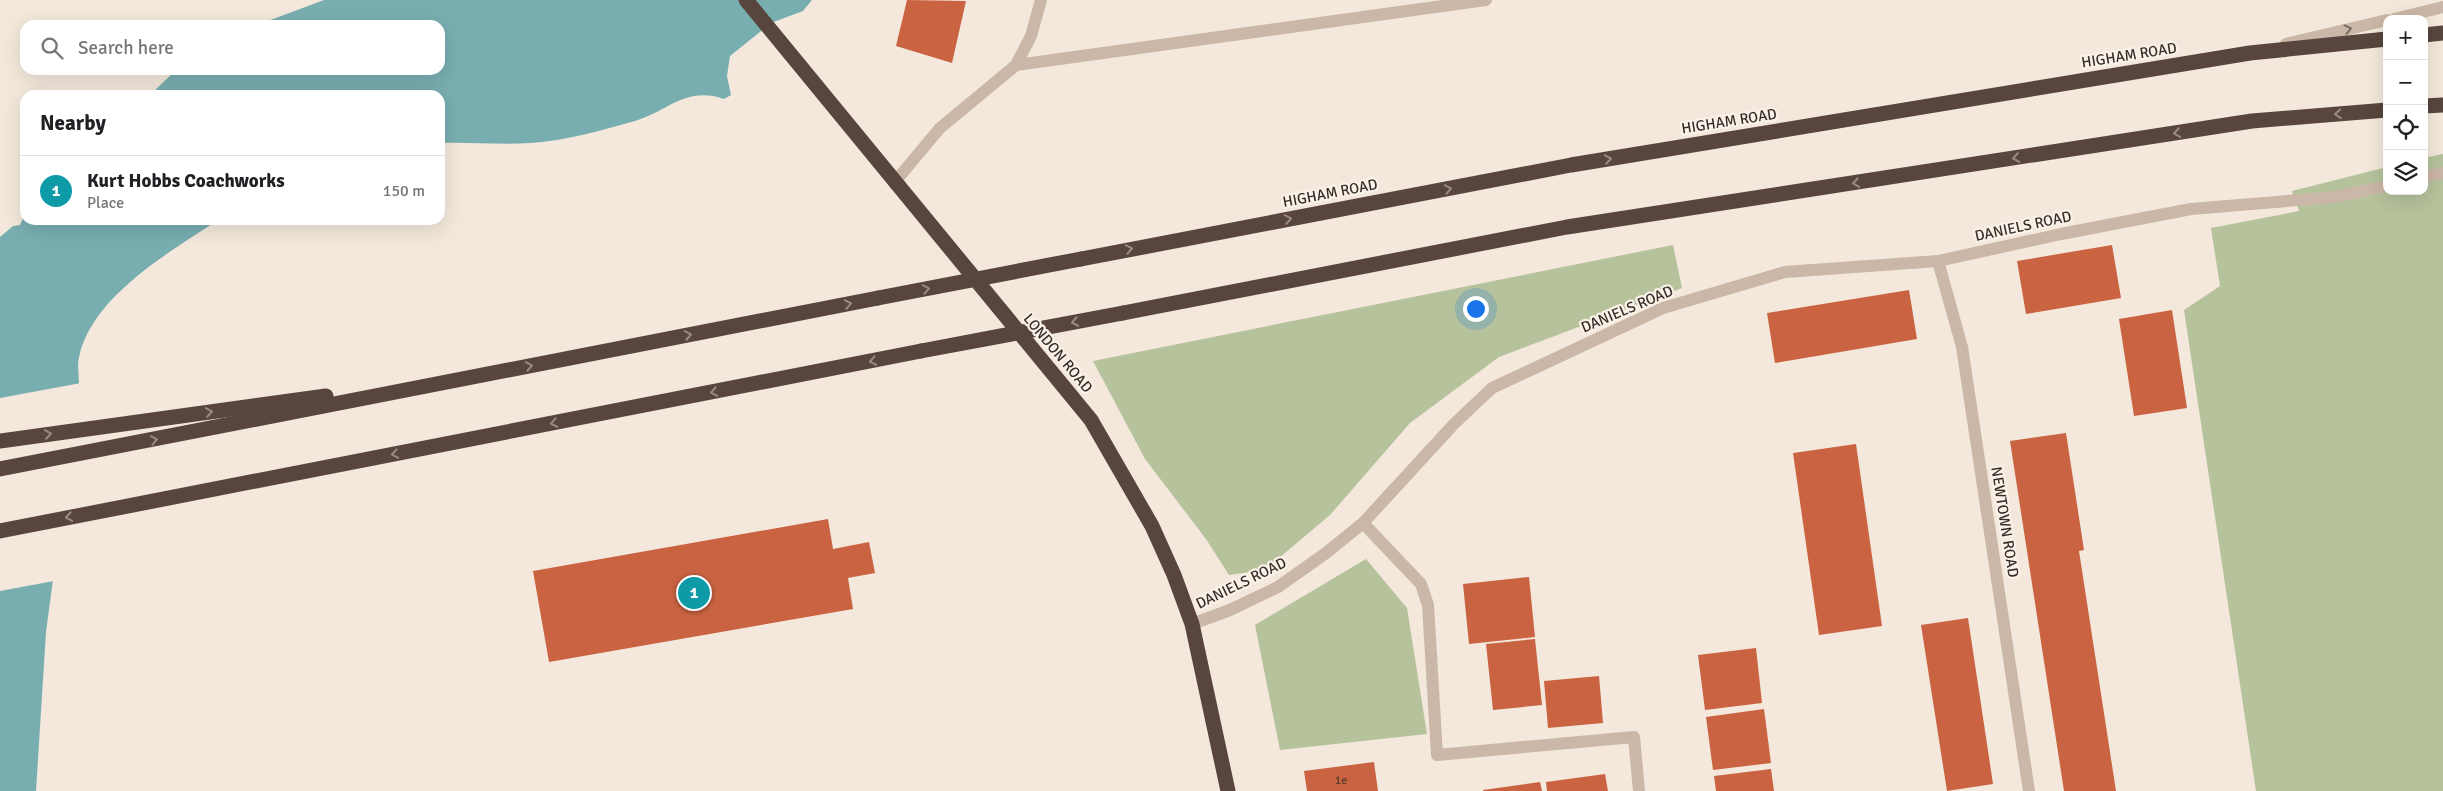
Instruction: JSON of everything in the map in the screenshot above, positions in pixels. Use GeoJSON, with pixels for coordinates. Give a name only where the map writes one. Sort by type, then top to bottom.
{"type":"FeatureCollection","features":[{"type":"Feature","properties":{"kind":"highway","name":"LONDON ROAD"},"geometry":{"type":"LineString","coordinates":[[746,0],[894,183],[1091,420],[1152,526],[1174,575],[1192,624],[1228,791]]}},
{"type":"Feature","properties":{"kind":"highway"},"geometry":{"type":"LineString","coordinates":[[2428,35],[2443,33]]}},
{"type":"Feature","properties":{"kind":"highway","name":"HIGHAM ROAD"},"geometry":{"type":"LineString","coordinates":[[481,375],[1571,165],[2250,52],[2383,39]]}},
{"type":"Feature","properties":{"kind":"highway"},"geometry":{"type":"LineString","coordinates":[[2428,106],[2443,105]]}},
{"type":"Feature","properties":{"kind":"highway"},"geometry":{"type":"LineString","coordinates":[[0,530],[1568,227],[2252,121],[2383,110]]}},
{"type":"Feature","properties":{"kind":"highway"},"geometry":{"type":"LineString","coordinates":[[0,441],[481,375]]}},
{"type":"Feature","properties":{"kind":"highway"},"geometry":{"type":"LineString","coordinates":[[0,469],[481,375]]}},
{"type":"Feature","properties":{"kind":"highway"},"geometry":{"type":"LineString","coordinates":[[0,535],[38,523]]}},
{"type":"Feature","properties":{"kind":"street"},"geometry":{"type":"LineString","coordinates":[[894,183],[940,128],[1016,64],[1031,36],[1041,0]]}},
{"type":"Feature","properties":{"kind":"street"},"geometry":{"type":"LineString","coordinates":[[1016,64],[1486,0]]}},
{"type":"Feature","properties":{"kind":"street"},"geometry":{"type":"LineString","coordinates":[[2410,15],[2443,7]]}},
{"type":"Feature","properties":{"kind":"street"},"geometry":{"type":"LineString","coordinates":[[2250,52],[2383,21]]}},
{"type":"Feature","properties":{"kind":"street"},"geometry":{"type":"LineString","coordinates":[[2428,176],[2443,173]]}},
{"type":"Feature","properties":{"kind":"street","name":"DANIELS ROAD"},"geometry":{"type":"LineString","coordinates":[[1192,624],[1230,610],[1278,587],[1312,564],[1363,523],[1454,424],[1492,388],[1663,308],[1784,272],[1938,261],[2061,234],[2191,209],[2335,197],[2383,187]]}},
{"type":"Feature","properties":{"kind":"street","name":"NEWTOWN ROAD"},"geometry":{"type":"LineString","coordinates":[[1938,261],[1962,347],[2029,791]]}},
{"type":"Feature","properties":{"kind":"street"},"geometry":{"type":"LineString","coordinates":[[1363,523],[1421,584],[1428,605],[1437,755],[1634,737],[1639,791]]}},
{"type":"Feature","properties":{"kind":"green space"},"geometry":{"type":"Polygon","coordinates":[[[2443,154],[2443,791],[2256,791],[2184,310],[2220,286],[2211,228],[2299,211],[2292,191],[2383,168],[2383,195],[2428,195],[2428,157],[2443,154]]]}},
{"type":"Feature","properties":{"kind":"green space"},"geometry":{"type":"Polygon","coordinates":[[[1673,245],[1682,288],[1499,357],[1410,423],[1330,515],[1273,563],[1250,572],[1229,575],[1206,539],[1145,459],[1093,361],[1673,245]]]}},
{"type":"Feature","properties":{"kind":"green space"},"geometry":{"type":"Polygon","coordinates":[[[1366,559],[1407,608],[1427,734],[1280,750],[1255,625],[1366,559]]]}},
{"type":"Feature","properties":{"kind":"water"},"geometry":{"type":"Polygon","coordinates":[[[324,0],[812,0],[803,11],[771,23],[730,56],[727,76],[731,95],[724,99],[710,96],[688,98],[635,121],[583,135],[544,142],[520,144],[445,143],[445,90],[155,90],[171,75],[445,75],[445,20],[270,20],[324,0]]]}},
{"type":"Feature","properties":{"kind":"water"},"geometry":{"type":"Polygon","coordinates":[[[210,225],[156,261],[116,295],[99,314],[87,335],[78,360],[79,384],[46,632],[36,791],[0,791],[0,237],[13,226],[210,225]]]}},
{"type":"Feature","properties":{"kind":"pier"},"geometry":{"type":"Polygon","coordinates":[[[81,383],[54,581],[0,591],[0,398],[81,383]]]}},
{"type":"Feature","properties":{"kind":"building"},"geometry":{"type":"Polygon","coordinates":[[[907,0],[966,1],[952,63],[896,46],[907,0]]]}},
{"type":"Feature","properties":{"kind":"building"},"geometry":{"type":"Polygon","coordinates":[[[2112,245],[2121,298],[2026,314],[2017,261],[2112,245]]]}},
{"type":"Feature","properties":{"kind":"building"},"geometry":{"type":"Polygon","coordinates":[[[1909,290],[1917,339],[1775,363],[1767,313],[1909,290]]]}},
{"type":"Feature","properties":{"kind":"building"},"geometry":{"type":"Polygon","coordinates":[[[2172,310],[2187,408],[2134,416],[2119,319],[2172,310]]]}},
{"type":"Feature","properties":{"kind":"building"},"geometry":{"type":"Polygon","coordinates":[[[2066,433],[2084,550],[2079,551],[2116,791],[2064,791],[2010,441],[2066,433]]]}},
{"type":"Feature","properties":{"kind":"building"},"geometry":{"type":"Polygon","coordinates":[[[1856,444],[1882,626],[1819,635],[1793,453],[1856,444]]]}},
{"type":"Feature","properties":{"kind":"building"},"geometry":{"type":"Polygon","coordinates":[[[828,519],[833,549],[869,542],[875,573],[848,578],[853,609],[549,662],[533,571],[828,519]]]}},
{"type":"Feature","properties":{"kind":"building"},"geometry":{"type":"Polygon","coordinates":[[[1529,577],[1535,637],[1469,644],[1463,584],[1529,577]]]}},
{"type":"Feature","properties":{"kind":"building"},"geometry":{"type":"Polygon","coordinates":[[[1968,618],[1993,784],[1947,791],[1921,625],[1968,618]]]}},
{"type":"Feature","properties":{"kind":"building"},"geometry":{"type":"Polygon","coordinates":[[[1535,639],[1542,705],[1493,710],[1486,644],[1535,639]]]}},
{"type":"Feature","properties":{"kind":"building"},"geometry":{"type":"Polygon","coordinates":[[[1756,648],[1762,703],[1705,710],[1698,655],[1756,648]]]}},
{"type":"Feature","properties":{"kind":"building"},"geometry":{"type":"Polygon","coordinates":[[[1599,676],[1603,723],[1548,728],[1544,681],[1599,676]]]}},
{"type":"Feature","properties":{"kind":"building"},"geometry":{"type":"Polygon","coordinates":[[[1764,709],[1771,763],[1713,770],[1706,717],[1764,709]]]}},
{"type":"Feature","properties":{"kind":"building"},"geometry":{"type":"Polygon","coordinates":[[[1374,762],[1378,791],[1307,791],[1304,771],[1374,762]]]}},
{"type":"Feature","properties":{"kind":"building"},"geometry":{"type":"Polygon","coordinates":[[[1771,769],[1774,791],[1716,791],[1714,776],[1771,769]]]}},
{"type":"Feature","properties":{"kind":"building"},"geometry":{"type":"Polygon","coordinates":[[[1605,774],[1608,791],[1547,791],[1546,782],[1605,774]]]}},
{"type":"Feature","properties":{"kind":"building"},"geometry":{"type":"Polygon","coordinates":[[[1540,782],[1542,791],[1483,791],[1483,790],[1540,782]]]}},
{"type":"Feature","properties":{"kind":"place","name":"Kurt Hobbs Coachworks"},"geometry":{"type":"Point","coordinates":[694,593]}}]}
